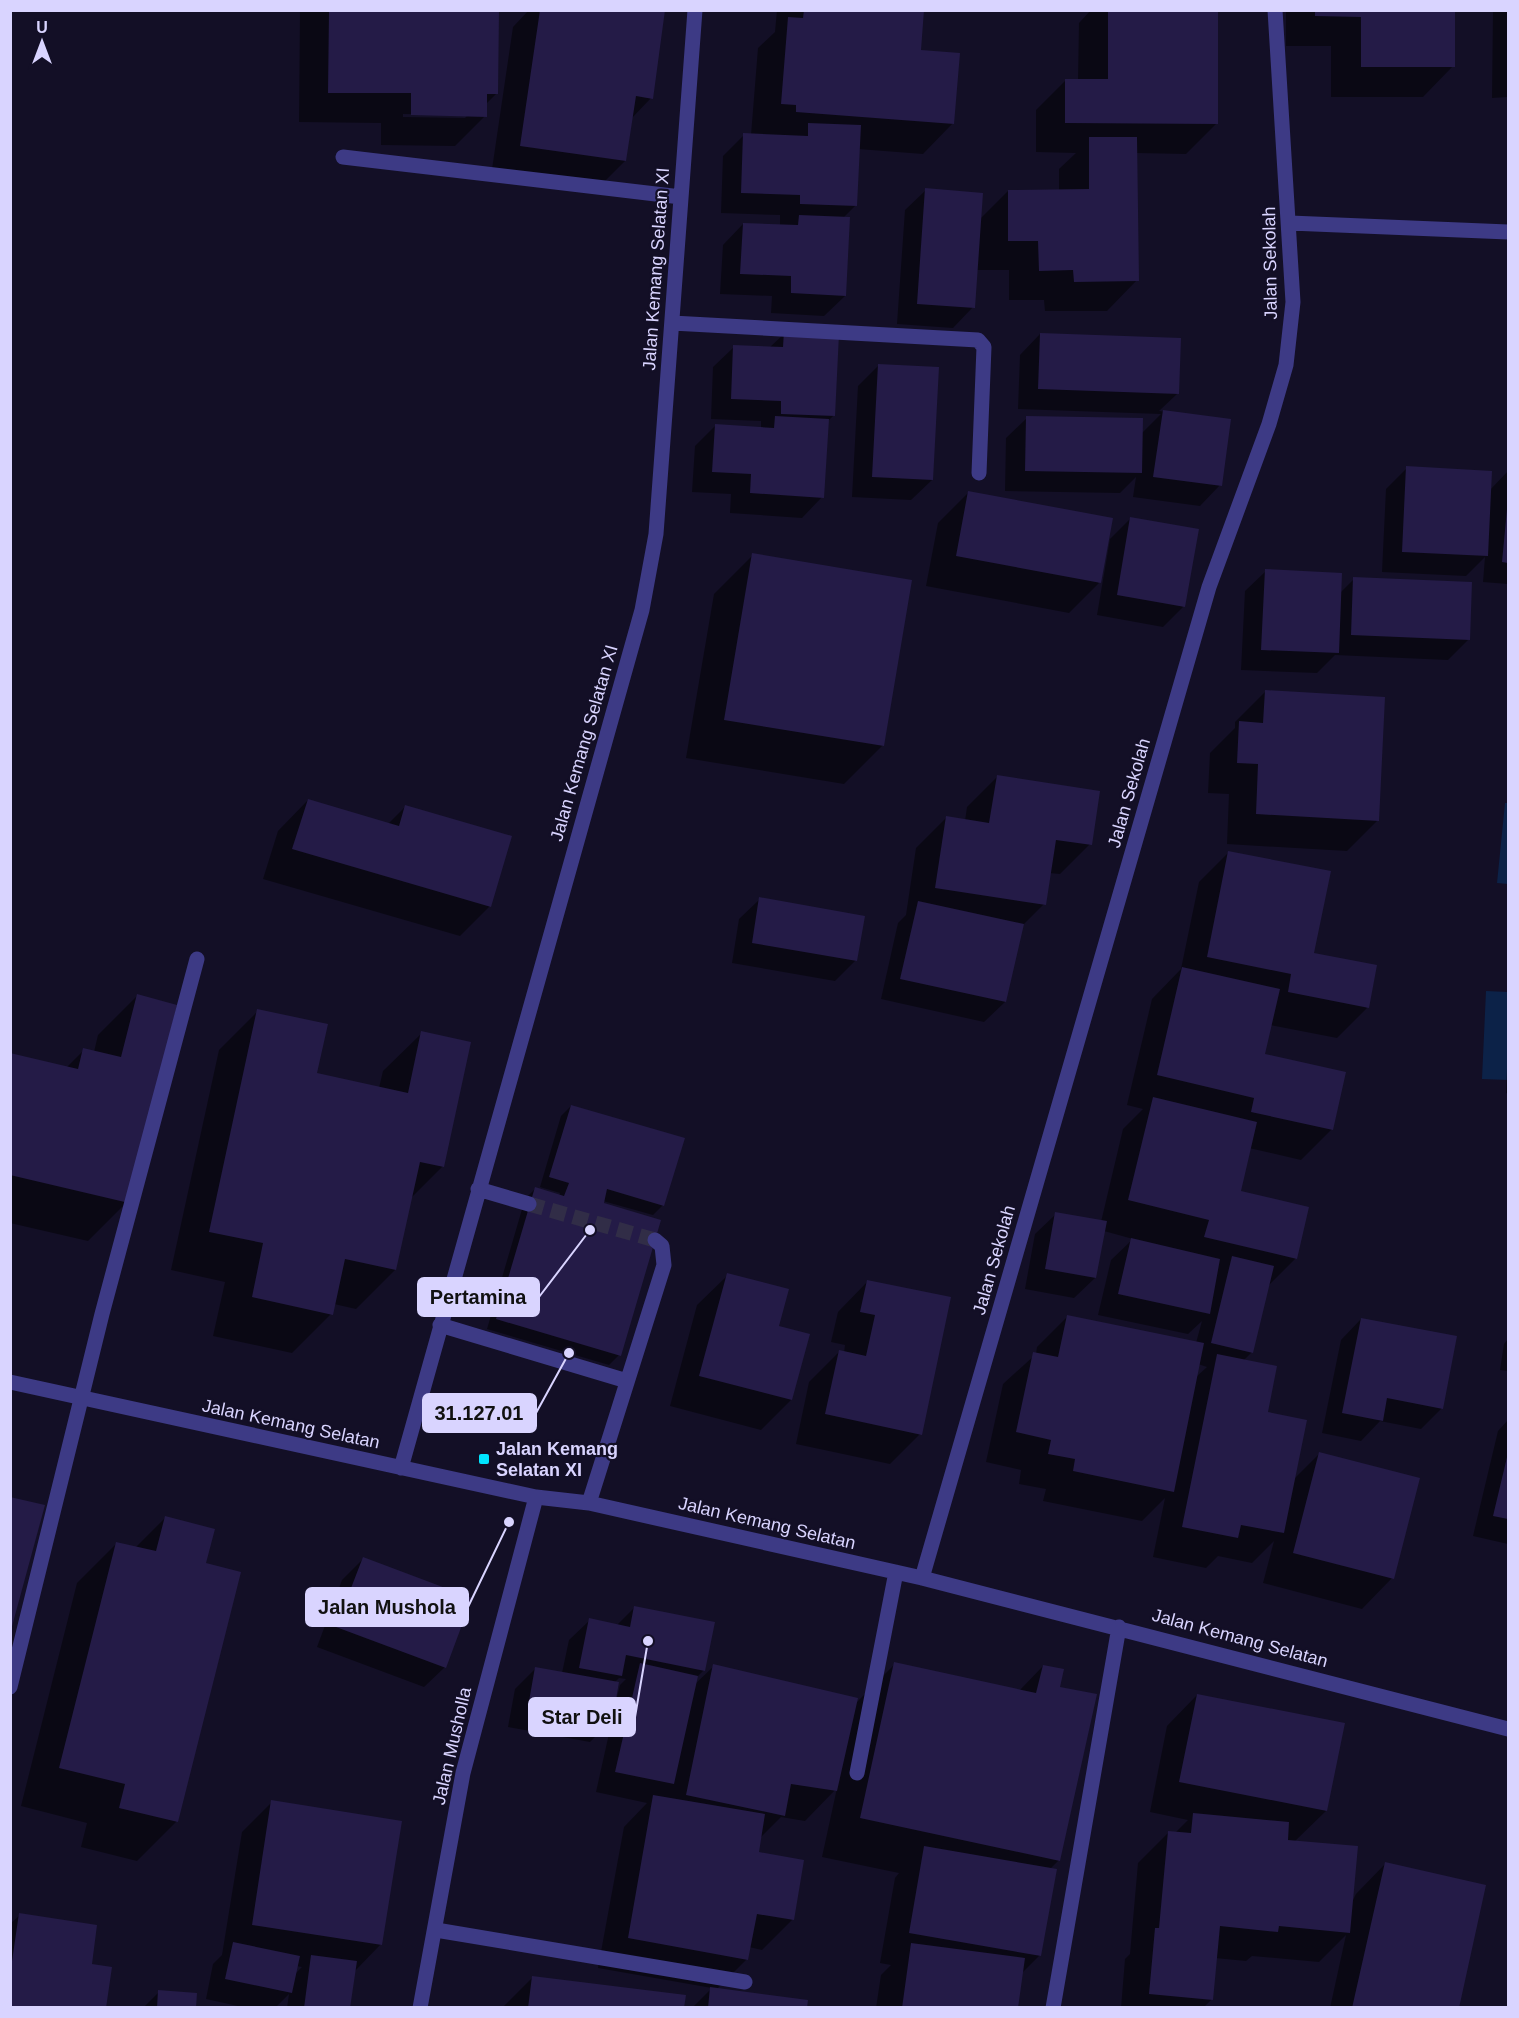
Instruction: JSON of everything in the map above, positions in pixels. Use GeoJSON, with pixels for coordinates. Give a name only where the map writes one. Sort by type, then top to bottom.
{"type":"FeatureCollection","features":[{"type":"Feature","properties":{"kind":"street","name":"Jalan Kemang Selatan XI"},"geometry":{"type":"LineString","coordinates":[[401,1467],[642,610],[656,534],[695,10]]}},
{"type":"Feature","properties":{"kind":"street","name":"Jalan Sekolah"},"geometry":{"type":"LineString","coordinates":[[922,1578],[1209,587],[1269,424],[1286,365],[1293,302],[1290,223],[1275,10]]}},
{"type":"Feature","properties":{"kind":"street"},"geometry":{"type":"LineString","coordinates":[[343,157],[681,197]]}},
{"type":"Feature","properties":{"kind":"street"},"geometry":{"type":"LineString","coordinates":[[1290,223],[1509,232]]}},
{"type":"Feature","properties":{"kind":"street"},"geometry":{"type":"LineString","coordinates":[[672,323],[978,340],[984,347],[978,473]]}},
{"type":"Feature","properties":{"kind":"street"},"geometry":{"type":"LineString","coordinates":[[10,1687],[81,1398],[197,959]]}},
{"type":"Feature","properties":{"kind":"street"},"geometry":{"type":"LineString","coordinates":[[478,1189],[529,1204]]}},
{"type":"Feature","properties":{"kind":"street"},"geometry":{"type":"LineString","coordinates":[[589,1503],[664,1264],[662,1246],[655,1240]]}},
{"type":"Feature","properties":{"kind":"street"},"geometry":{"type":"LineString","coordinates":[[440,1325],[627,1381]]}},
{"type":"Feature","properties":{"kind":"street","name":"Jalan Kemang Selatan"},"geometry":{"type":"LineString","coordinates":[[10,1382],[536,1497],[589,1503],[922,1578],[1509,1729]]}},
{"type":"Feature","properties":{"kind":"street","name":"Jalan Musholla"},"geometry":{"type":"LineString","coordinates":[[420,2007],[436,1930],[463,1773],[536,1497]]}},
{"type":"Feature","properties":{"kind":"street"},"geometry":{"type":"LineString","coordinates":[[857,1773],[896,1572]]}},
{"type":"Feature","properties":{"kind":"street"},"geometry":{"type":"LineString","coordinates":[[1053,2007],[1119,1627]]}},
{"type":"Feature","properties":{"kind":"street"},"geometry":{"type":"LineString","coordinates":[[436,1930],[746,1982]]}},
{"type":"Feature","properties":{"kind":"water"},"geometry":{"type":"Polygon","coordinates":[[[1505,803],[1508,803],[1508,884],[1497,883],[1505,803]]]}},
{"type":"Feature","properties":{"kind":"water"},"geometry":{"type":"Polygon","coordinates":[[[1486,991],[1508,992],[1508,1080],[1482,1079],[1486,991]]]}},
{"type":"Feature","properties":{"kind":"building"},"geometry":{"type":"Polygon","coordinates":[[[329,10],[499,10],[498,94],[487,94],[487,117],[411,115],[411,93],[328,93],[329,10]]]}},
{"type":"Feature","properties":{"kind":"building"},"geometry":{"type":"Polygon","coordinates":[[[540,10],[665,10],[653,99],[636,96],[626,161],[520,146],[540,10]]]}},
{"type":"Feature","properties":{"kind":"building"},"geometry":{"type":"Polygon","coordinates":[[[804,10],[924,10],[921,50],[960,53],[954,124],[796,112],[796,105],[781,104],[788,17],[803,18],[804,10]]]}},
{"type":"Feature","properties":{"kind":"building"},"geometry":{"type":"Polygon","coordinates":[[[1108,10],[1218,10],[1218,124],[1065,123],[1065,79],[1108,79],[1108,10]]]}},
{"type":"Feature","properties":{"kind":"building"},"geometry":{"type":"Polygon","coordinates":[[[1315,10],[1455,10],[1455,67],[1361,67],[1361,17],[1315,16],[1315,10]]]}},
{"type":"Feature","properties":{"kind":"building"},"geometry":{"type":"Polygon","coordinates":[[[808,123],[861,125],[857,206],[800,204],[800,195],[741,193],[743,133],[808,136],[808,123]]]}},
{"type":"Feature","properties":{"kind":"building"},"geometry":{"type":"Polygon","coordinates":[[[1089,137],[1137,137],[1139,281],[1074,282],[1073,270],[1039,271],[1038,241],[1008,241],[1008,190],[1089,189],[1089,137]]]}},
{"type":"Feature","properties":{"kind":"building"},"geometry":{"type":"Polygon","coordinates":[[[925,188],[983,193],[975,308],[917,304],[925,188]]]}},
{"type":"Feature","properties":{"kind":"building"},"geometry":{"type":"Polygon","coordinates":[[[799,215],[850,217],[846,296],[791,293],[791,276],[740,274],[743,223],[798,225],[799,215]]]}},
{"type":"Feature","properties":{"kind":"building"},"geometry":{"type":"Polygon","coordinates":[[[784,331],[839,334],[835,416],[781,414],[781,401],[731,399],[733,345],[783,347],[784,331]]]}},
{"type":"Feature","properties":{"kind":"building"},"geometry":{"type":"Polygon","coordinates":[[[1040,333],[1181,338],[1179,394],[1038,389],[1040,333]]]}},
{"type":"Feature","properties":{"kind":"building"},"geometry":{"type":"Polygon","coordinates":[[[878,364],[939,367],[933,480],[872,477],[878,364]]]}},
{"type":"Feature","properties":{"kind":"building"},"geometry":{"type":"Polygon","coordinates":[[[1163,410],[1231,419],[1222,486],[1153,477],[1163,410]]]}},
{"type":"Feature","properties":{"kind":"building"},"geometry":{"type":"Polygon","coordinates":[[[775,416],[829,419],[824,498],[750,493],[751,474],[712,472],[715,424],[774,428],[775,416]]]}},
{"type":"Feature","properties":{"kind":"building"},"geometry":{"type":"Polygon","coordinates":[[[1026,416],[1143,418],[1142,473],[1025,471],[1026,416]]]}},
{"type":"Feature","properties":{"kind":"building"},"geometry":{"type":"Polygon","coordinates":[[[1406,466],[1492,471],[1488,556],[1402,552],[1406,466]]]}},
{"type":"Feature","properties":{"kind":"building"},"geometry":{"type":"Polygon","coordinates":[[[968,491],[1113,518],[1101,583],[956,556],[968,491]]]}},
{"type":"Feature","properties":{"kind":"building"},"geometry":{"type":"Polygon","coordinates":[[[1508,509],[1508,563],[1502,562],[1508,509]]]}},
{"type":"Feature","properties":{"kind":"building"},"geometry":{"type":"Polygon","coordinates":[[[1130,517],[1199,529],[1185,607],[1117,595],[1130,517]]]}},
{"type":"Feature","properties":{"kind":"building"},"geometry":{"type":"Polygon","coordinates":[[[752,553],[912,580],[884,746],[724,720],[752,553]]]}},
{"type":"Feature","properties":{"kind":"building"},"geometry":{"type":"Polygon","coordinates":[[[1265,569],[1342,573],[1339,653],[1261,650],[1265,569]]]}},
{"type":"Feature","properties":{"kind":"building"},"geometry":{"type":"Polygon","coordinates":[[[1353,577],[1472,582],[1470,640],[1351,635],[1353,577]]]}},
{"type":"Feature","properties":{"kind":"building"},"geometry":{"type":"Polygon","coordinates":[[[1265,690],[1385,697],[1379,821],[1256,814],[1258,764],[1237,763],[1239,721],[1263,723],[1265,690]]]}},
{"type":"Feature","properties":{"kind":"building"},"geometry":{"type":"Polygon","coordinates":[[[997,775],[1100,791],[1092,845],[1056,840],[1046,905],[935,888],[946,816],[989,823],[997,775]]]}},
{"type":"Feature","properties":{"kind":"building"},"geometry":{"type":"Polygon","coordinates":[[[308,799],[399,826],[405,805],[512,836],[491,907],[292,849],[308,799]]]}},
{"type":"Feature","properties":{"kind":"building"},"geometry":{"type":"Polygon","coordinates":[[[1228,851],[1331,871],[1314,953],[1377,965],[1369,1008],[1288,992],[1291,974],[1207,957],[1228,851]]]}},
{"type":"Feature","properties":{"kind":"building"},"geometry":{"type":"Polygon","coordinates":[[[759,897],[865,916],[857,961],[752,943],[759,897]]]}},
{"type":"Feature","properties":{"kind":"building"},"geometry":{"type":"Polygon","coordinates":[[[918,901],[1024,924],[1006,1002],[900,979],[918,901]]]}},
{"type":"Feature","properties":{"kind":"building"},"geometry":{"type":"Polygon","coordinates":[[[1182,967],[1280,989],[1265,1054],[1346,1072],[1333,1130],[1251,1112],[1254,1098],[1157,1075],[1182,967]]]}},
{"type":"Feature","properties":{"kind":"building"},"geometry":{"type":"Polygon","coordinates":[[[137,994],[177,1005],[129,1203],[10,1175],[10,1053],[78,1069],[83,1048],[121,1057],[137,994]]]}},
{"type":"Feature","properties":{"kind":"building"},"geometry":{"type":"Polygon","coordinates":[[[257,1009],[328,1024],[317,1073],[408,1093],[421,1031],[471,1042],[444,1167],[420,1162],[396,1270],[345,1259],[333,1315],[252,1297],[263,1243],[209,1232],[257,1009]]]}},
{"type":"Feature","properties":{"kind":"building"},"geometry":{"type":"Polygon","coordinates":[[[1153,1097],[1257,1122],[1241,1191],[1309,1207],[1297,1259],[1204,1237],[1209,1220],[1128,1200],[1153,1097]]]}},
{"type":"Feature","properties":{"kind":"building"},"geometry":{"type":"Polygon","coordinates":[[[571,1105],[685,1138],[664,1206],[607,1189],[604,1203],[661,1220],[621,1356],[496,1319],[535,1187],[564,1196],[569,1183],[549,1177],[571,1105]]]}},
{"type":"Feature","properties":{"kind":"building"},"geometry":{"type":"Polygon","coordinates":[[[1055,1212],[1107,1221],[1096,1278],[1045,1269],[1055,1212]]]}},
{"type":"Feature","properties":{"kind":"building"},"geometry":{"type":"Polygon","coordinates":[[[1131,1238],[1220,1259],[1210,1314],[1118,1294],[1131,1238]]]}},
{"type":"Feature","properties":{"kind":"building"},"geometry":{"type":"Polygon","coordinates":[[[1232,1256],[1274,1266],[1253,1353],[1211,1343],[1232,1256]]]}},
{"type":"Feature","properties":{"kind":"building"},"geometry":{"type":"Polygon","coordinates":[[[727,1273],[789,1289],[779,1326],[810,1334],[792,1400],[699,1376],[727,1273]]]}},
{"type":"Feature","properties":{"kind":"building"},"geometry":{"type":"Polygon","coordinates":[[[867,1280],[951,1297],[922,1435],[825,1414],[839,1350],[866,1356],[875,1315],[860,1312],[867,1280]]]}},
{"type":"Feature","properties":{"kind":"building"},"geometry":{"type":"Polygon","coordinates":[[[1067,1315],[1204,1343],[1174,1492],[1073,1471],[1075,1459],[1048,1454],[1051,1440],[1016,1432],[1033,1352],[1058,1357],[1067,1315]]]}},
{"type":"Feature","properties":{"kind":"building"},"geometry":{"type":"Polygon","coordinates":[[[1361,1318],[1457,1336],[1443,1409],[1387,1398],[1383,1421],[1342,1413],[1361,1318]]]}},
{"type":"Feature","properties":{"kind":"building"},"geometry":{"type":"Polygon","coordinates":[[[1217,1354],[1277,1366],[1268,1412],[1307,1420],[1284,1533],[1241,1525],[1238,1538],[1182,1527],[1217,1354]]]}},
{"type":"Feature","properties":{"kind":"building"},"geometry":{"type":"Polygon","coordinates":[[[1319,1452],[1420,1478],[1394,1579],[1293,1553],[1319,1452]]]}},
{"type":"Feature","properties":{"kind":"building"},"geometry":{"type":"Polygon","coordinates":[[[1508,1453],[1508,1519],[1493,1516],[1508,1453]]]}},
{"type":"Feature","properties":{"kind":"building"},"geometry":{"type":"Polygon","coordinates":[[[10,1497],[45,1505],[11,1630],[10,1630],[10,1497]]]}},
{"type":"Feature","properties":{"kind":"building"},"geometry":{"type":"Polygon","coordinates":[[[165,1516],[215,1529],[206,1563],[241,1572],[178,1822],[119,1808],[125,1784],[59,1768],[116,1542],[156,1551],[165,1516]]]}},
{"type":"Feature","properties":{"kind":"building"},"geometry":{"type":"Polygon","coordinates":[[[363,1557],[472,1598],[446,1668],[336,1627],[363,1557]]]}},
{"type":"Feature","properties":{"kind":"building"},"geometry":{"type":"Polygon","coordinates":[[[634,1606],[715,1622],[705,1671],[626,1655],[622,1676],[579,1668],[589,1618],[630,1627],[634,1606]]]}},
{"type":"Feature","properties":{"kind":"building"},"geometry":{"type":"Polygon","coordinates":[[[894,1662],[1036,1693],[1043,1665],[1064,1669],[1060,1687],[1097,1694],[1060,1861],[860,1818],[894,1662]]]}},
{"type":"Feature","properties":{"kind":"building"},"geometry":{"type":"Polygon","coordinates":[[[640,1663],[698,1676],[674,1784],[615,1772],[640,1663]]]}},
{"type":"Feature","properties":{"kind":"building"},"geometry":{"type":"Polygon","coordinates":[[[713,1664],[858,1698],[837,1791],[791,1784],[785,1816],[686,1795],[713,1664]]]}},
{"type":"Feature","properties":{"kind":"building"},"geometry":{"type":"Polygon","coordinates":[[[535,1667],[619,1682],[612,1722],[528,1707],[535,1667]]]}},
{"type":"Feature","properties":{"kind":"building"},"geometry":{"type":"Polygon","coordinates":[[[1197,1694],[1345,1723],[1327,1811],[1179,1782],[1197,1694]]]}},
{"type":"Feature","properties":{"kind":"building"},"geometry":{"type":"Polygon","coordinates":[[[653,1795],[765,1814],[759,1852],[804,1860],[794,1920],[757,1914],[748,1960],[628,1938],[653,1795]]]}},
{"type":"Feature","properties":{"kind":"building"},"geometry":{"type":"Polygon","coordinates":[[[271,1800],[402,1821],[382,1945],[252,1925],[271,1800]]]}},
{"type":"Feature","properties":{"kind":"building"},"geometry":{"type":"Polygon","coordinates":[[[1193,1813],[1289,1822],[1288,1840],[1358,1846],[1350,1933],[1279,1926],[1278,1932],[1220,1926],[1213,2000],[1149,1994],[1155,1928],[1159,1928],[1168,1831],[1191,1833],[1193,1813]]]}},
{"type":"Feature","properties":{"kind":"building"},"geometry":{"type":"Polygon","coordinates":[[[924,1846],[1057,1869],[1041,1956],[909,1933],[924,1846]]]}},
{"type":"Feature","properties":{"kind":"building"},"geometry":{"type":"Polygon","coordinates":[[[1385,1862],[1486,1885],[1459,2008],[1352,2008],[1385,1862]]]}},
{"type":"Feature","properties":{"kind":"building"},"geometry":{"type":"Polygon","coordinates":[[[19,1913],[97,1925],[92,1964],[112,1967],[106,2008],[10,2008],[10,1975],[19,1913]]]}},
{"type":"Feature","properties":{"kind":"building"},"geometry":{"type":"Polygon","coordinates":[[[233,1942],[300,1956],[292,1993],[225,1979],[233,1942]]]}},
{"type":"Feature","properties":{"kind":"building"},"geometry":{"type":"Polygon","coordinates":[[[911,1943],[1025,1958],[1018,2008],[902,2008],[911,1943]]]}},
{"type":"Feature","properties":{"kind":"building"},"geometry":{"type":"Polygon","coordinates":[[[311,1955],[357,1961],[350,2008],[304,2008],[311,1955]]]}},
{"type":"Feature","properties":{"kind":"building"},"geometry":{"type":"Polygon","coordinates":[[[532,1976],[686,1995],[684,2008],[528,2008],[532,1976]]]}},
{"type":"Feature","properties":{"kind":"building"},"geometry":{"type":"Polygon","coordinates":[[[710,1987],[808,2000],[807,2008],[708,2008],[710,1987]]]}},
{"type":"Feature","properties":{"kind":"building"},"geometry":{"type":"Polygon","coordinates":[[[158,1990],[197,1993],[196,2008],[157,2008],[158,1990]]]}},
{"type":"Feature","properties":{"kind":"tunnel"},"geometry":{"type":"LineString","coordinates":[[529,1204],[655,1240]]}},
{"type":"Feature","properties":{"kind":"place","name":"Pertamina"},"geometry":{"type":"Point","coordinates":[590,1230]}},
{"type":"Feature","properties":{"kind":"place","name":"31.127.01"},"geometry":{"type":"Point","coordinates":[569,1353]}},
{"type":"Feature","properties":{"kind":"place","name":"Jalan Kemang Selatan XI"},"geometry":{"type":"Point","coordinates":[484,1459]}},
{"type":"Feature","properties":{"kind":"place","name":"Jalan Mushola"},"geometry":{"type":"Point","coordinates":[509,1522]}},
{"type":"Feature","properties":{"kind":"place","name":"Star Deli"},"geometry":{"type":"Point","coordinates":[648,1641]}}]}
